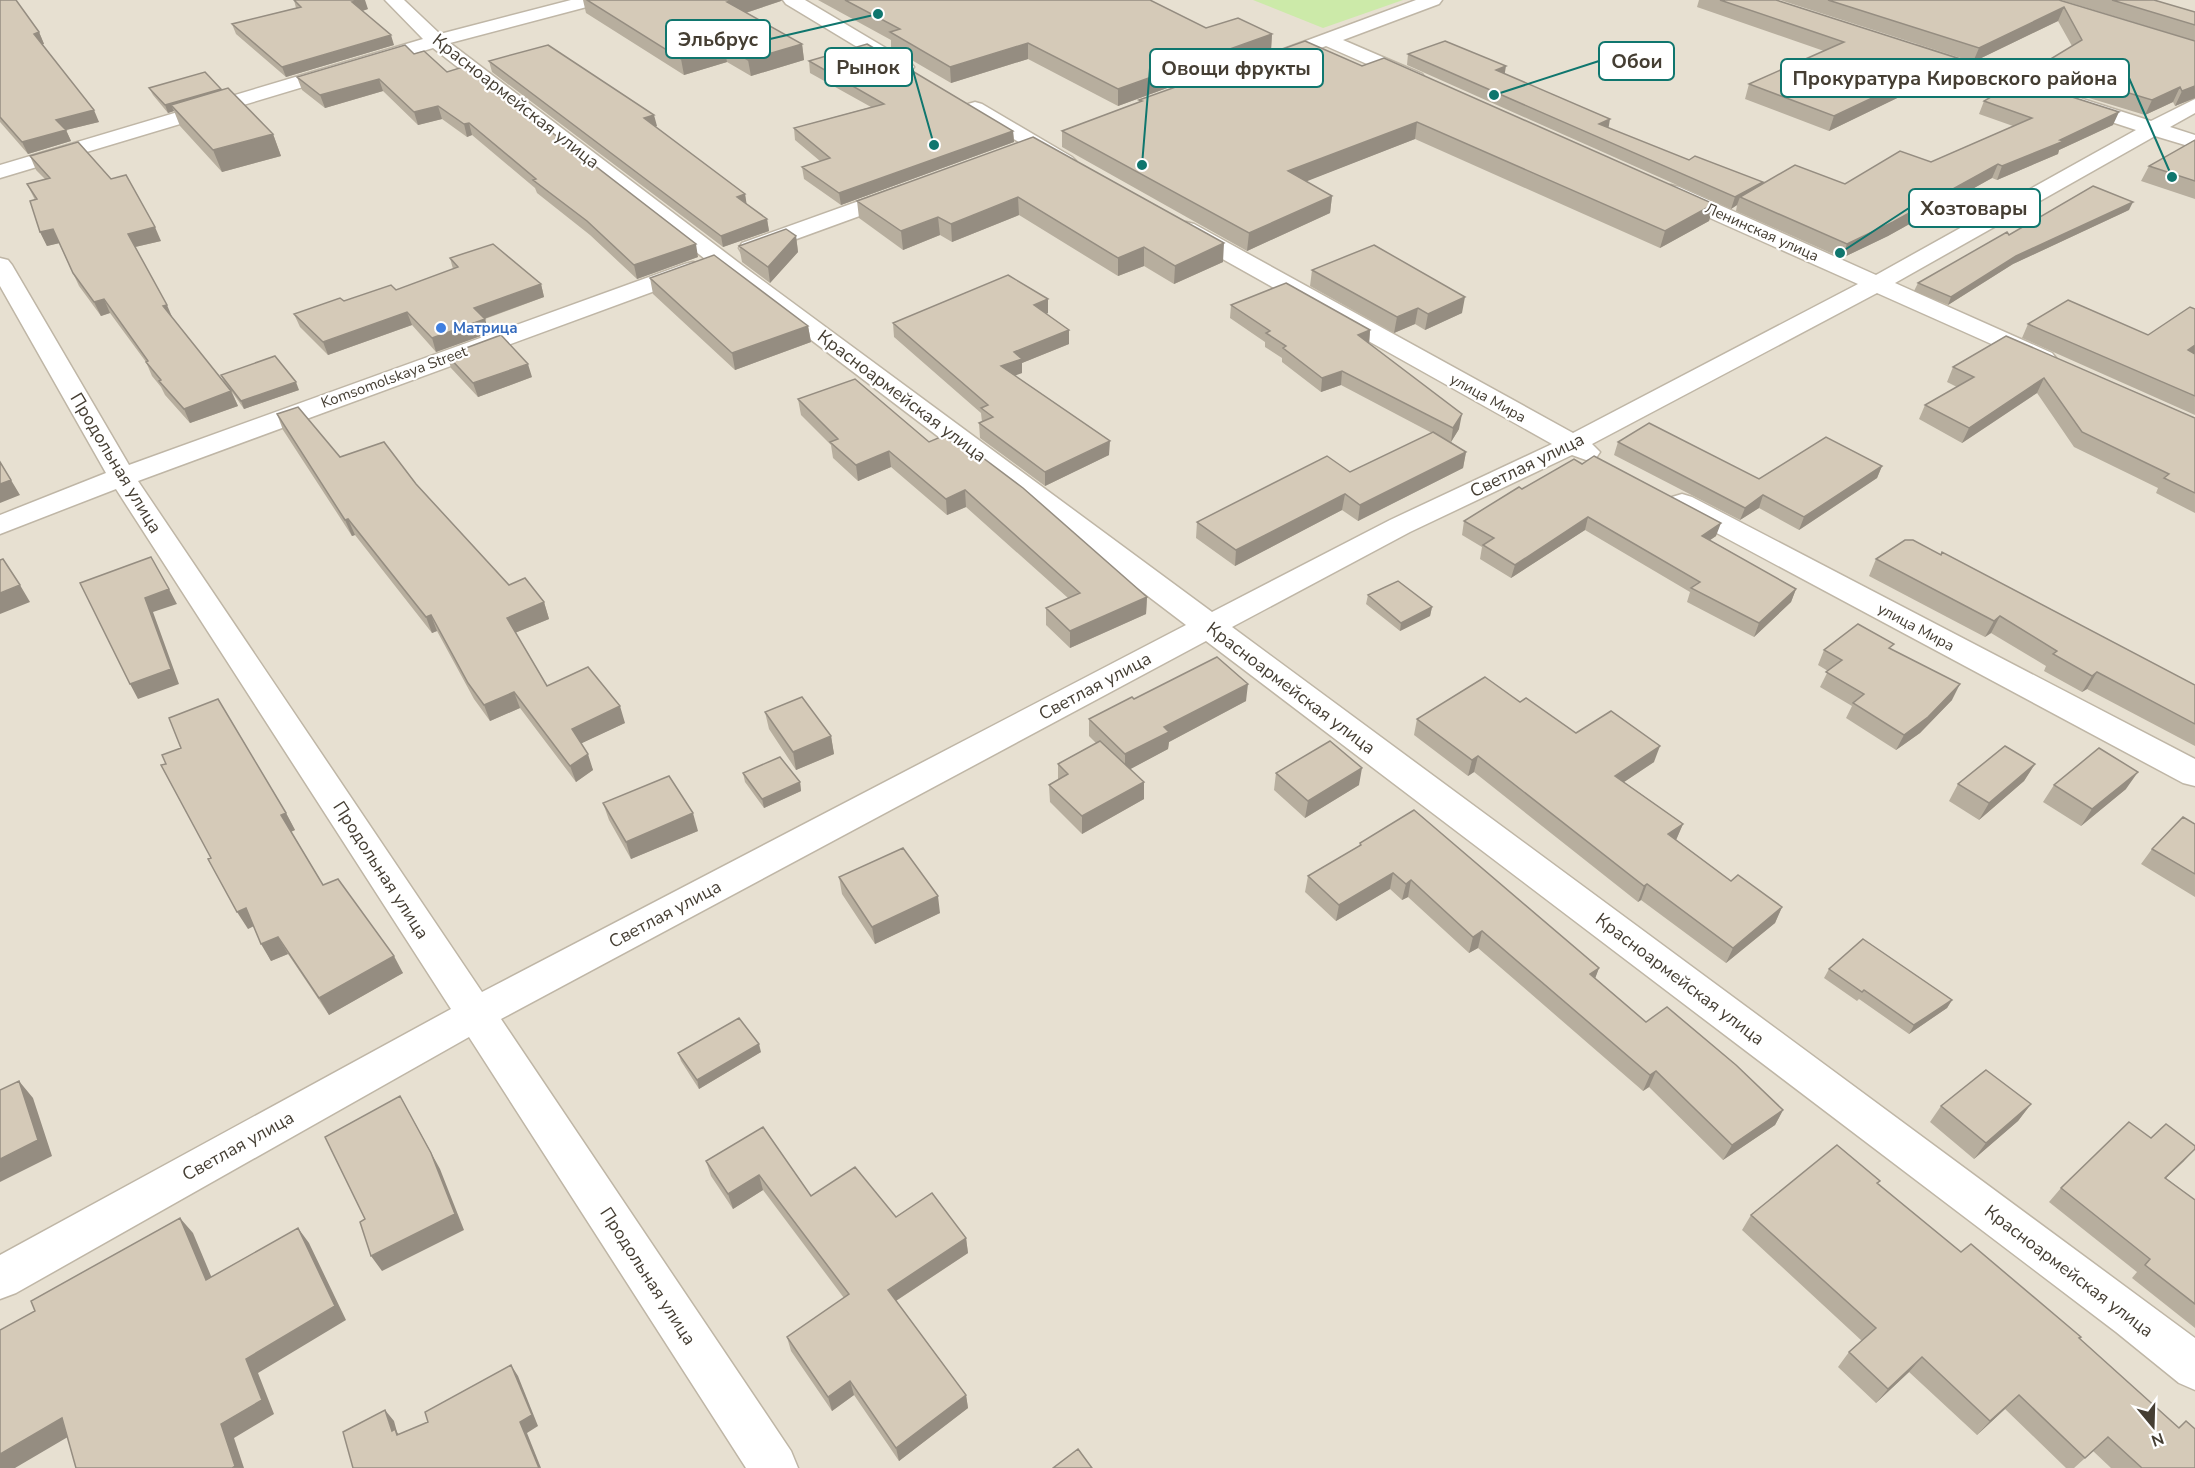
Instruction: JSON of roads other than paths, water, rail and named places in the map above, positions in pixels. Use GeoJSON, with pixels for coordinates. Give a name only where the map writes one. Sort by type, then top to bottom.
{"type":"FeatureCollection","features":[{"type":"Feature","properties":{"kind":"street","name":"Красноармейская улица"},"geometry":{"type":"LineString","coordinates":[[394,0],[436,41],[719,259],[2132,1317],[2195,1367]]}},
{"type":"Feature","properties":{"kind":"street"},"geometry":{"type":"LineString","coordinates":[[0,172],[436,41],[592,0]]}},
{"type":"Feature","properties":{"kind":"street"},"geometry":{"type":"LineString","coordinates":[[792,0],[923,78]]}},
{"type":"Feature","properties":{"kind":"street"},"geometry":{"type":"LineString","coordinates":[[1249,68],[1433,0]]}},
{"type":"Feature","properties":{"kind":"street"},"geometry":{"type":"LineString","coordinates":[[1328,40],[1439,89]]}},
{"type":"Feature","properties":{"kind":"street"},"geometry":{"type":"LineString","coordinates":[[1892,44],[2195,142]]}},
{"type":"Feature","properties":{"kind":"street"},"geometry":{"type":"LineString","coordinates":[[954,96],[1086,173]]}},
{"type":"Feature","properties":{"kind":"street","name":"Светлая улица"},"geometry":{"type":"LineString","coordinates":[[0,1278],[476,1014],[1400,526],[1571,445],[1878,284],[2195,105]]}},
{"type":"Feature","properties":{"kind":"street","name":"Ленинская улица"},"geometry":{"type":"LineString","coordinates":[[1653,184],[2064,367]]}},
{"type":"Feature","properties":{"kind":"street","name":"Komsomolskaya Street"},"geometry":{"type":"LineString","coordinates":[[0,525],[122,477],[922,185]]}},
{"type":"Feature","properties":{"kind":"street","name":"улица Мира"},"geometry":{"type":"LineString","coordinates":[[1169,219],[1603,461]]}},
{"type":"Feature","properties":{"kind":"street","name":"Продольная улица"},"geometry":{"type":"LineString","coordinates":[[0,265],[122,477],[774,1468]]}},
{"type":"Feature","properties":{"kind":"street","name":"улица Мира"},"geometry":{"type":"LineString","coordinates":[[1656,489],[2195,774]]}},
{"type":"Feature","properties":{"kind":"place","name":"Эльбрус"},"geometry":{"type":"Point","coordinates":[878,14]}},
{"type":"Feature","properties":{"kind":"place","name":"Обои"},"geometry":{"type":"Point","coordinates":[1494,95]}},
{"type":"Feature","properties":{"kind":"place","name":"Рынок"},"geometry":{"type":"Point","coordinates":[934,145]}},
{"type":"Feature","properties":{"kind":"place","name":"Овощи фрукты"},"geometry":{"type":"Point","coordinates":[1142,165]}},
{"type":"Feature","properties":{"kind":"place","name":"Прокуратура Кировского района"},"geometry":{"type":"Point","coordinates":[2172,177]}},
{"type":"Feature","properties":{"kind":"place","name":"Хозтовары"},"geometry":{"type":"Point","coordinates":[1840,253]}},
{"type":"Feature","properties":{"kind":"place","name":"Матрица"},"geometry":{"type":"Point","coordinates":[441,328]}}]}
